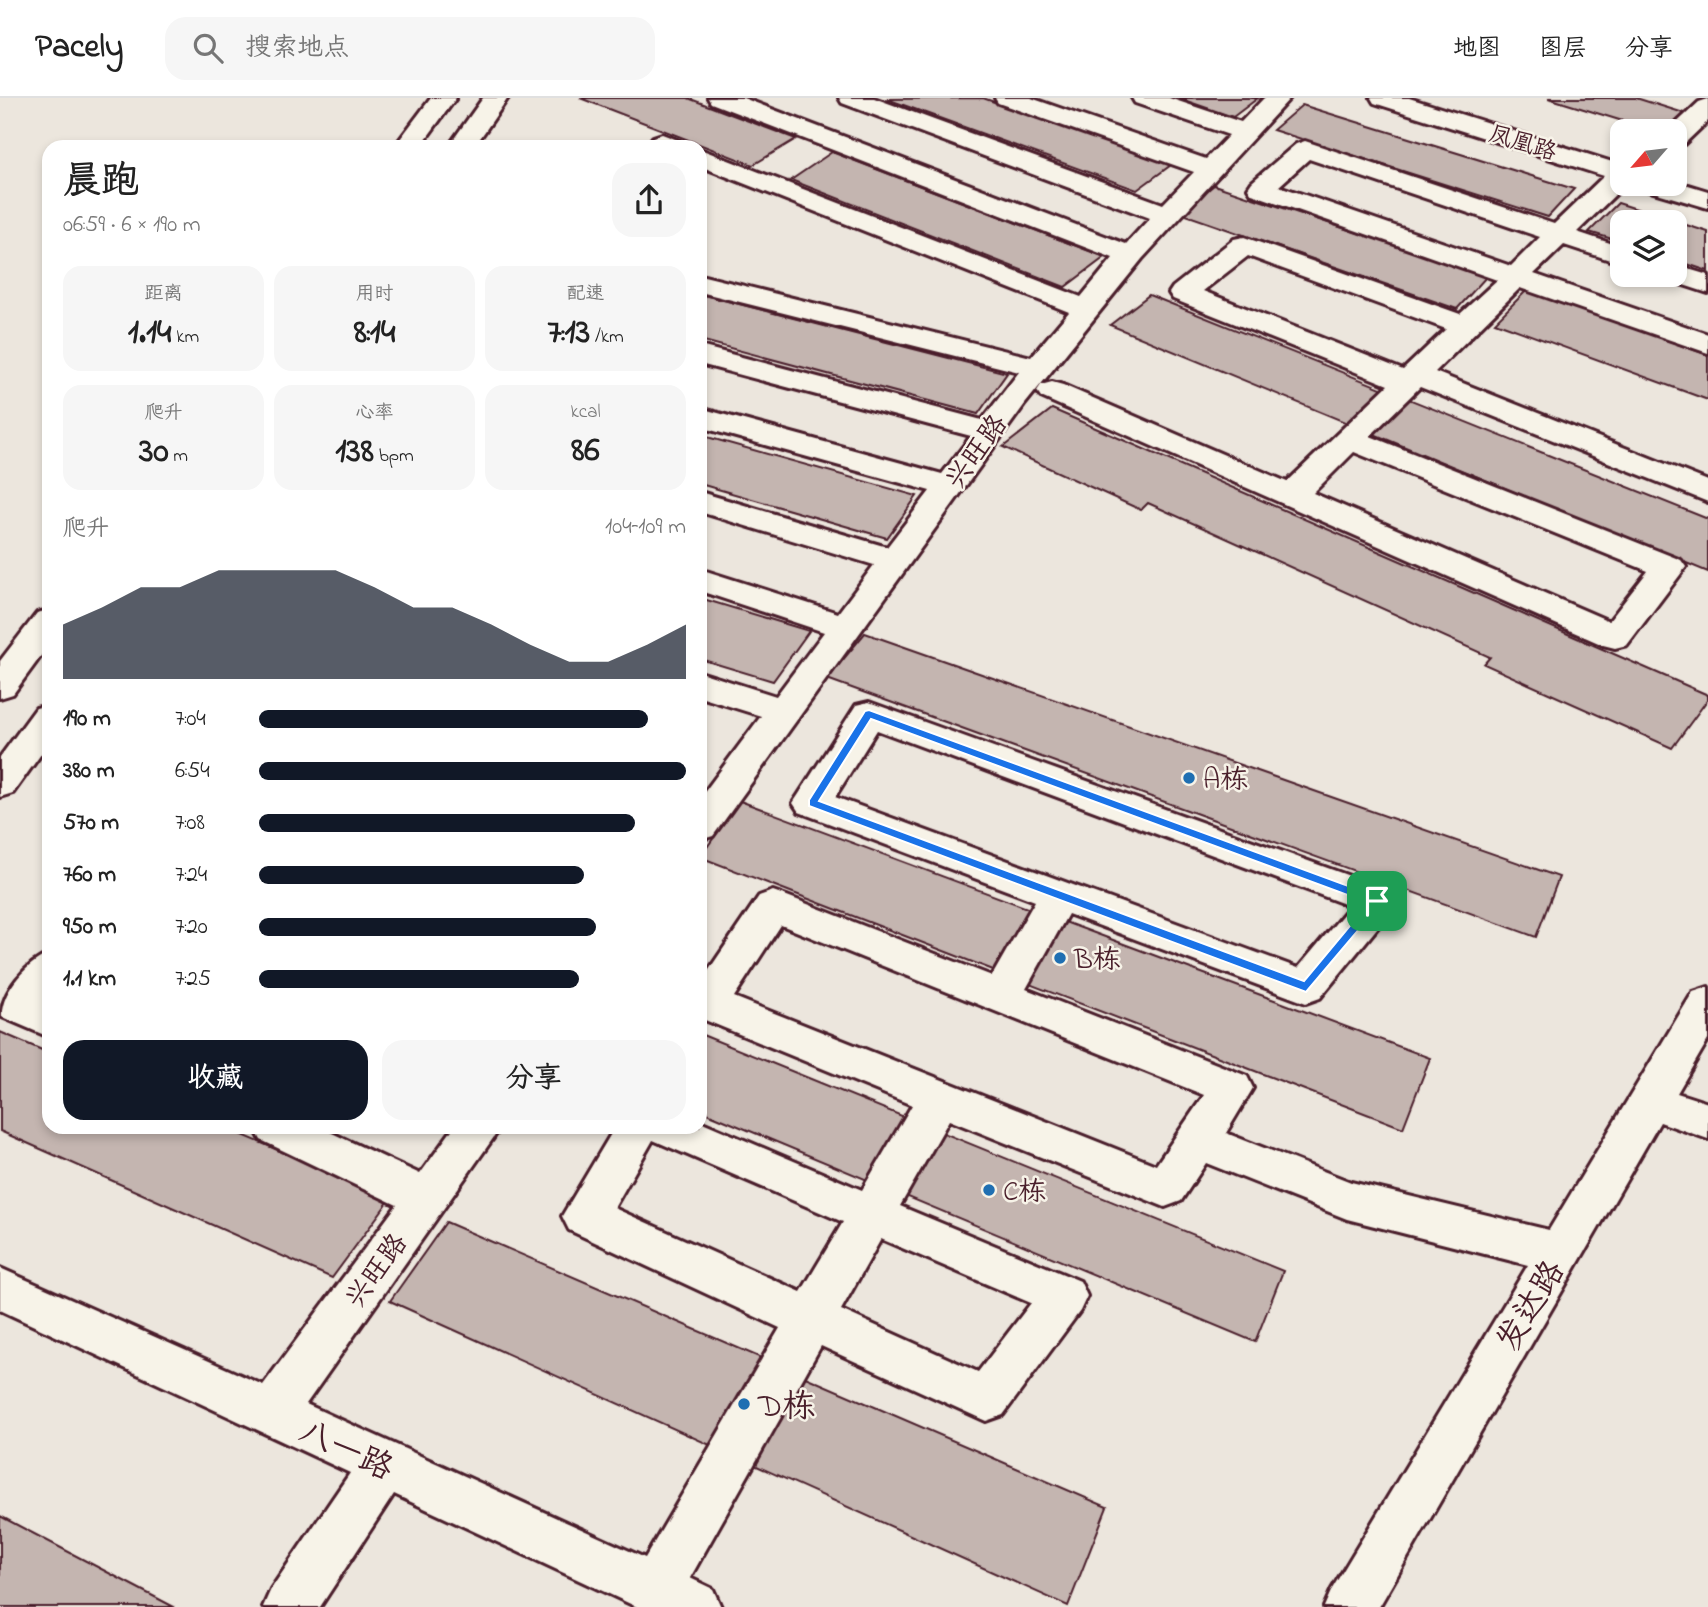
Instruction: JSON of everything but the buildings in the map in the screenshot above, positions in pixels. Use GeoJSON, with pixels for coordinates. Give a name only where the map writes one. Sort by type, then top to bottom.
{"type":"FeatureCollection","features":[{"type":"Feature","properties":{"kind":"street"},"geometry":{"type":"LineString","coordinates":[[412,140],[444,98]]}},
{"type":"Feature","properties":{"kind":"street"},"geometry":{"type":"LineString","coordinates":[[466,140],[496,98]]}},
{"type":"Feature","properties":{"kind":"street"},"geometry":{"type":"LineString","coordinates":[[720,98],[798,161],[1086,309]]}},
{"type":"Feature","properties":{"kind":"street"},"geometry":{"type":"LineString","coordinates":[[1007,98],[1211,170]]}},
{"type":"Feature","properties":{"kind":"street"},"geometry":{"type":"LineString","coordinates":[[1144,98],[1246,132]]}},
{"type":"Feature","properties":{"kind":"street","name":"兴旺路"},"geometry":{"type":"LineString","coordinates":[[707,804],[714,782],[784,711],[989,431],[1045,380],[1086,309],[1130,255],[1278,98]]}},
{"type":"Feature","properties":{"kind":"street","name":"凤凰路"},"geometry":{"type":"LineString","coordinates":[[1383,98],[1610,169]]}},
{"type":"Feature","properties":{"kind":"street"},"geometry":{"type":"LineString","coordinates":[[798,161],[865,100],[1168,215]]}},
{"type":"Feature","properties":{"kind":"street"},"geometry":{"type":"LineString","coordinates":[[1687,122],[1699,105]]}},
{"type":"Feature","properties":{"kind":"street"},"geometry":{"type":"LineString","coordinates":[[1610,252],[1305,149],[1261,188],[1708,344]]}},
{"type":"Feature","properties":{"kind":"street"},"geometry":{"type":"LineString","coordinates":[[707,157],[798,161],[1130,255]]}},
{"type":"Feature","properties":{"kind":"street"},"geometry":{"type":"LineString","coordinates":[[1292,496],[1610,185]]}},
{"type":"Feature","properties":{"kind":"street"},"geometry":{"type":"LineString","coordinates":[[1465,326],[1244,245],[1183,293],[1708,492]]}},
{"type":"Feature","properties":{"kind":"street"},"geometry":{"type":"LineString","coordinates":[[1687,278],[1708,285]]}},
{"type":"Feature","properties":{"kind":"street"},"geometry":{"type":"LineString","coordinates":[[707,285],[1045,380],[1292,496],[1615,637],[1669,567],[1350,439]]}},
{"type":"Feature","properties":{"kind":"street"},"geometry":{"type":"LineString","coordinates":[[707,359],[989,431]]}},
{"type":"Feature","properties":{"kind":"street"},"geometry":{"type":"LineString","coordinates":[[707,419],[949,486]]}},
{"type":"Feature","properties":{"kind":"street"},"geometry":{"type":"LineString","coordinates":[[707,504],[895,560]]}},
{"type":"Feature","properties":{"kind":"street"},"geometry":{"type":"LineString","coordinates":[[707,582],[845,627]]}},
{"type":"Feature","properties":{"kind":"street"},"geometry":{"type":"LineString","coordinates":[[0,686],[42,630]]}},
{"type":"Feature","properties":{"kind":"street"},"geometry":{"type":"LineString","coordinates":[[707,686],[784,711]]}},
{"type":"Feature","properties":{"kind":"street"},"geometry":{"type":"LineString","coordinates":[[869,714],[1377,901],[1306,987],[1059,894],[813,803],[869,714]]}},
{"type":"Feature","properties":{"kind":"street"},"geometry":{"type":"LineString","coordinates":[[0,784],[42,727]]}},
{"type":"Feature","properties":{"kind":"street"},"geometry":{"type":"LineString","coordinates":[[1001,996],[1059,894]]}},
{"type":"Feature","properties":{"kind":"street"},"geometry":{"type":"LineString","coordinates":[[773,906],[1001,996],[1232,1088],[1165,1188],[938,1099],[708,1004],[773,906]]}},
{"type":"Feature","properties":{"kind":"street"},"geometry":{"type":"LineString","coordinates":[[42,978],[17,1006],[42,1018]]}},
{"type":"Feature","properties":{"kind":"street","name":"发达路"},"geometry":{"type":"LineString","coordinates":[[1350,1607],[1708,1003]]}},
{"type":"Feature","properties":{"kind":"street"},"geometry":{"type":"LineString","coordinates":[[675,1598],[810,1317],[938,1099]]}},
{"type":"Feature","properties":{"kind":"street"},"geometry":{"type":"LineString","coordinates":[[1650,1101],[1708,1121]]}},
{"type":"Feature","properties":{"kind":"street"},"geometry":{"type":"LineString","coordinates":[[291,1134],[427,1198]]}},
{"type":"Feature","properties":{"kind":"street","name":"兴旺路"},"geometry":{"type":"LineString","coordinates":[[271,1413],[475,1134]]}},
{"type":"Feature","properties":{"kind":"street"},"geometry":{"type":"LineString","coordinates":[[634,1134],[585,1216],[986,1399],[1065,1296],[684,1134]]}},
{"type":"Feature","properties":{"kind":"street"},"geometry":{"type":"LineString","coordinates":[[1197,1140],[1347,1200],[1560,1254]]}},
{"type":"Feature","properties":{"kind":"street","name":"八一路"},"geometry":{"type":"LineString","coordinates":[[0,1288],[675,1598]]}},
{"type":"Feature","properties":{"kind":"street"},"geometry":{"type":"LineString","coordinates":[[289,1607],[385,1465]]}},
{"type":"Feature","properties":{"kind":"place","name":"A栋"},"geometry":{"type":"Point","coordinates":[1189,778]}},
{"type":"Feature","properties":{"kind":"place","name":"B栋"},"geometry":{"type":"Point","coordinates":[1060,958]}},
{"type":"Feature","properties":{"kind":"place","name":"C栋"},"geometry":{"type":"Point","coordinates":[989,1190]}},
{"type":"Feature","properties":{"kind":"place","name":"D栋"},"geometry":{"type":"Point","coordinates":[744,1404]}},
{"type":"Feature","properties":{"kind":"route"},"geometry":{"type":"LineString","coordinates":[[869,714],[1377,901],[1306,987],[813,803],[869,714]]}}]}
